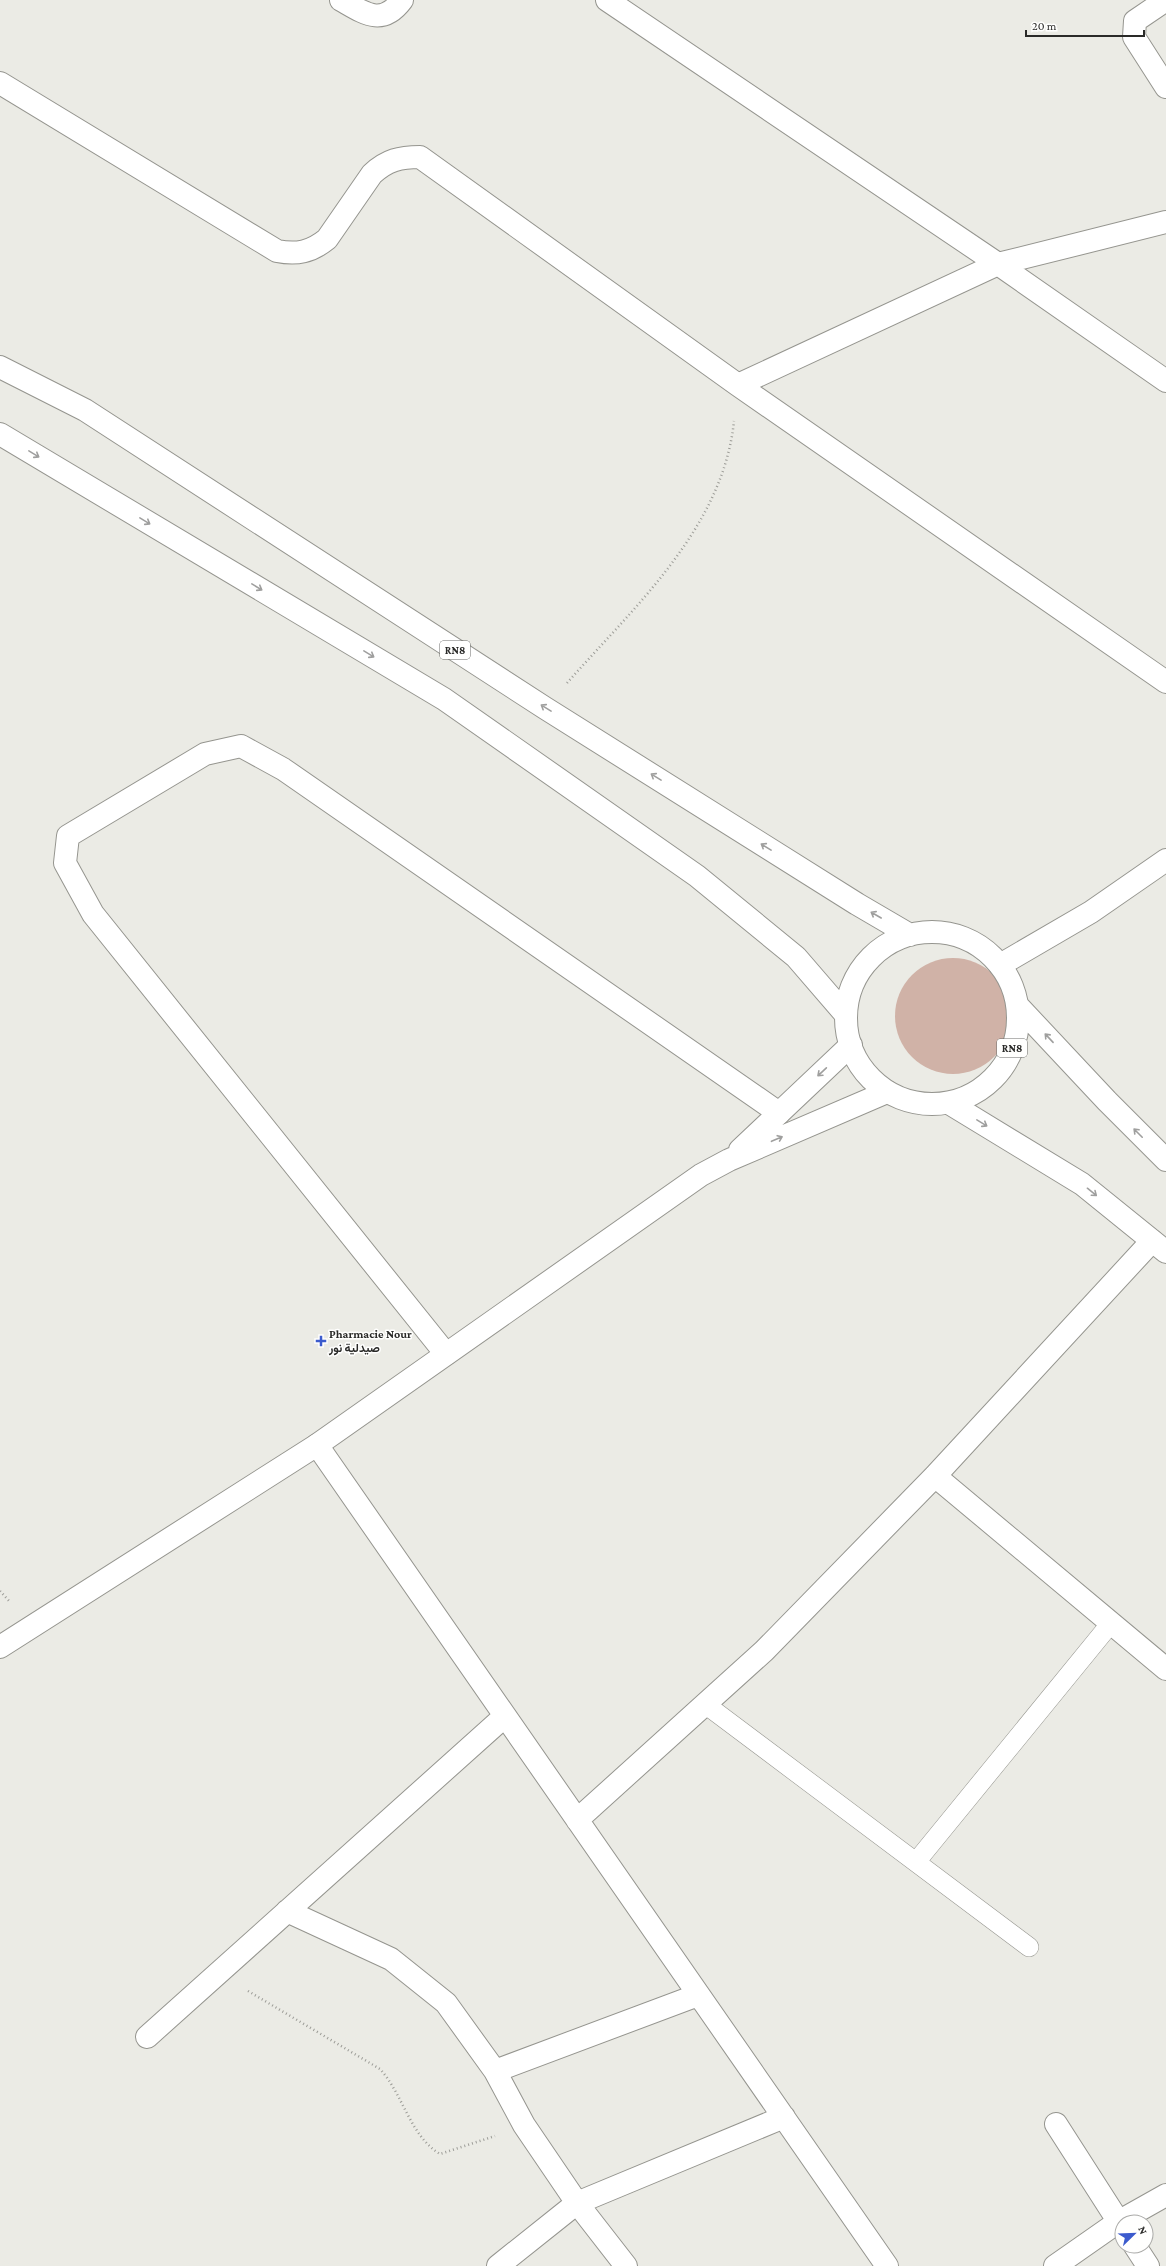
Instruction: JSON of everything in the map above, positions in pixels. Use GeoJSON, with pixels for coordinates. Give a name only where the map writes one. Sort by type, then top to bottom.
{"type":"FeatureCollection","features":[{"type":"Feature","properties":{"kind":"street"},"geometry":{"type":"LineString","coordinates":[[341,0],[367,14],[381,16],[389,13],[402,0]]}},
{"type":"Feature","properties":{"kind":"street"},"geometry":{"type":"LineString","coordinates":[[607,0],[998,264],[1166,381]]}},
{"type":"Feature","properties":{"kind":"street"},"geometry":{"type":"LineString","coordinates":[[1166,0],[1135,21],[1134,37],[1166,87]]}},
{"type":"Feature","properties":{"kind":"street"},"geometry":{"type":"LineString","coordinates":[[0,83],[277,251],[284,253],[303,253],[317,247],[327,238],[372,174],[380,167],[397,158],[420,157],[738,386],[1166,682]]}},
{"type":"Feature","properties":{"kind":"street"},"geometry":{"type":"LineString","coordinates":[[738,386],[998,264],[1166,222]]}},
{"type":"Feature","properties":{"kind":"street","name":"RN8"},"geometry":{"type":"LineString","coordinates":[[0,366],[84,410],[545,708],[857,904],[910,935]]}},
{"type":"Feature","properties":{"kind":"street"},"geometry":{"type":"LineString","coordinates":[[0,434],[444,699],[697,876],[796,957],[846,1015]]}},
{"type":"Feature","properties":{"kind":"street"},"geometry":{"type":"LineString","coordinates":[[446,1354],[93,914],[65,863],[68,836],[205,754],[242,746],[290,774],[779,1113]]}},
{"type":"Feature","properties":{"kind":"street"},"geometry":{"type":"LineString","coordinates":[[1000,965],[1091,912],[1166,860]]}},
{"type":"Feature","properties":{"kind":"street","name":"RN8"},"geometry":{"type":"LineString","coordinates":[[935,932],[959,937],[982,948],[1000,965],[1011,984],[1017,1005],[1017,1031],[1009,1056],[995,1078],[974,1094],[949,1103],[928,1104],[907,1100],[887,1092],[872,1079],[859,1063],[851,1045],[846,1015],[851,988],[865,964],[885,946],[910,935],[935,932]]}},
{"type":"Feature","properties":{"kind":"street","name":"RN8"},"geometry":{"type":"LineString","coordinates":[[1017,1005],[1106,1101],[1166,1160]]}},
{"type":"Feature","properties":{"kind":"street"},"geometry":{"type":"LineString","coordinates":[[729,1160],[851,1045]]}},
{"type":"Feature","properties":{"kind":"street"},"geometry":{"type":"LineString","coordinates":[[0,1647],[317,1445],[701,1175],[729,1160],[887,1092]]}},
{"type":"Feature","properties":{"kind":"street"},"geometry":{"type":"LineString","coordinates":[[577,1820],[764,1651],[1159,1246],[1082,1184],[949,1103]]}},
{"type":"Feature","properties":{"kind":"street"},"geometry":{"type":"LineString","coordinates":[[317,1445],[887,2266]]}},
{"type":"Feature","properties":{"kind":"street"},"geometry":{"type":"LineString","coordinates":[[935,1476],[1166,1669]]}},
{"type":"Feature","properties":{"kind":"street"},"geometry":{"type":"LineString","coordinates":[[147,2037],[505,1716]]}},
{"type":"Feature","properties":{"kind":"street"},"geometry":{"type":"LineString","coordinates":[[287,1911],[391,1958],[446,2003],[495,2071],[524,2125],[577,2204],[626,2266]]}},
{"type":"Feature","properties":{"kind":"street"},"geometry":{"type":"LineString","coordinates":[[495,2071],[698,1995]]}},
{"type":"Feature","properties":{"kind":"street"},"geometry":{"type":"LineString","coordinates":[[498,2266],[577,2204],[784,2117]]}},
{"type":"Feature","properties":{"kind":"street"},"geometry":{"type":"LineString","coordinates":[[1056,2124],[1114,2216]]}},
{"type":"Feature","properties":{"kind":"street"},"geometry":{"type":"LineString","coordinates":[[1137,2214],[1166,2195]]}},
{"type":"Feature","properties":{"kind":"street"},"geometry":{"type":"LineString","coordinates":[[1055,2266],[1114,2229]]}},
{"type":"Feature","properties":{"kind":"street"},"geometry":{"type":"LineString","coordinates":[[1140,2254],[1148,2266]]}},
{"type":"Feature","properties":{"kind":"lane"},"geometry":{"type":"LineString","coordinates":[[916,1862],[1111,1623]]}},
{"type":"Feature","properties":{"kind":"lane"},"geometry":{"type":"LineString","coordinates":[[705,1704],[1029,1946]]}},
{"type":"Feature","properties":{"kind":"path"},"geometry":{"type":"LineString","coordinates":[[545,708],[669,568],[695,530],[717,486],[732,442],[738,386]]}},
{"type":"Feature","properties":{"kind":"path"},"geometry":{"type":"LineString","coordinates":[[218,1973],[380,2069],[389,2078],[415,2126],[428,2145],[440,2154],[461,2149],[524,2125]]}},
{"type":"Feature","properties":{"kind":"shaded area"},"geometry":{"type":"Polygon","coordinates":[[[953,958],[964,959],[975,963],[994,975],[1006,994],[1010,1005],[1010,1027],[1006,1038],[994,1057],[975,1069],[964,1073],[953,1074],[942,1073],[931,1069],[912,1057],[900,1038],[896,1027],[895,1016],[896,1005],[900,994],[912,975],[931,963],[942,959],[953,958]]]}},
{"type":"Feature","properties":{"kind":"place","name":"Pharmacie Nour صيدلية نور"},"geometry":{"type":"Point","coordinates":[321,1341]}}]}
